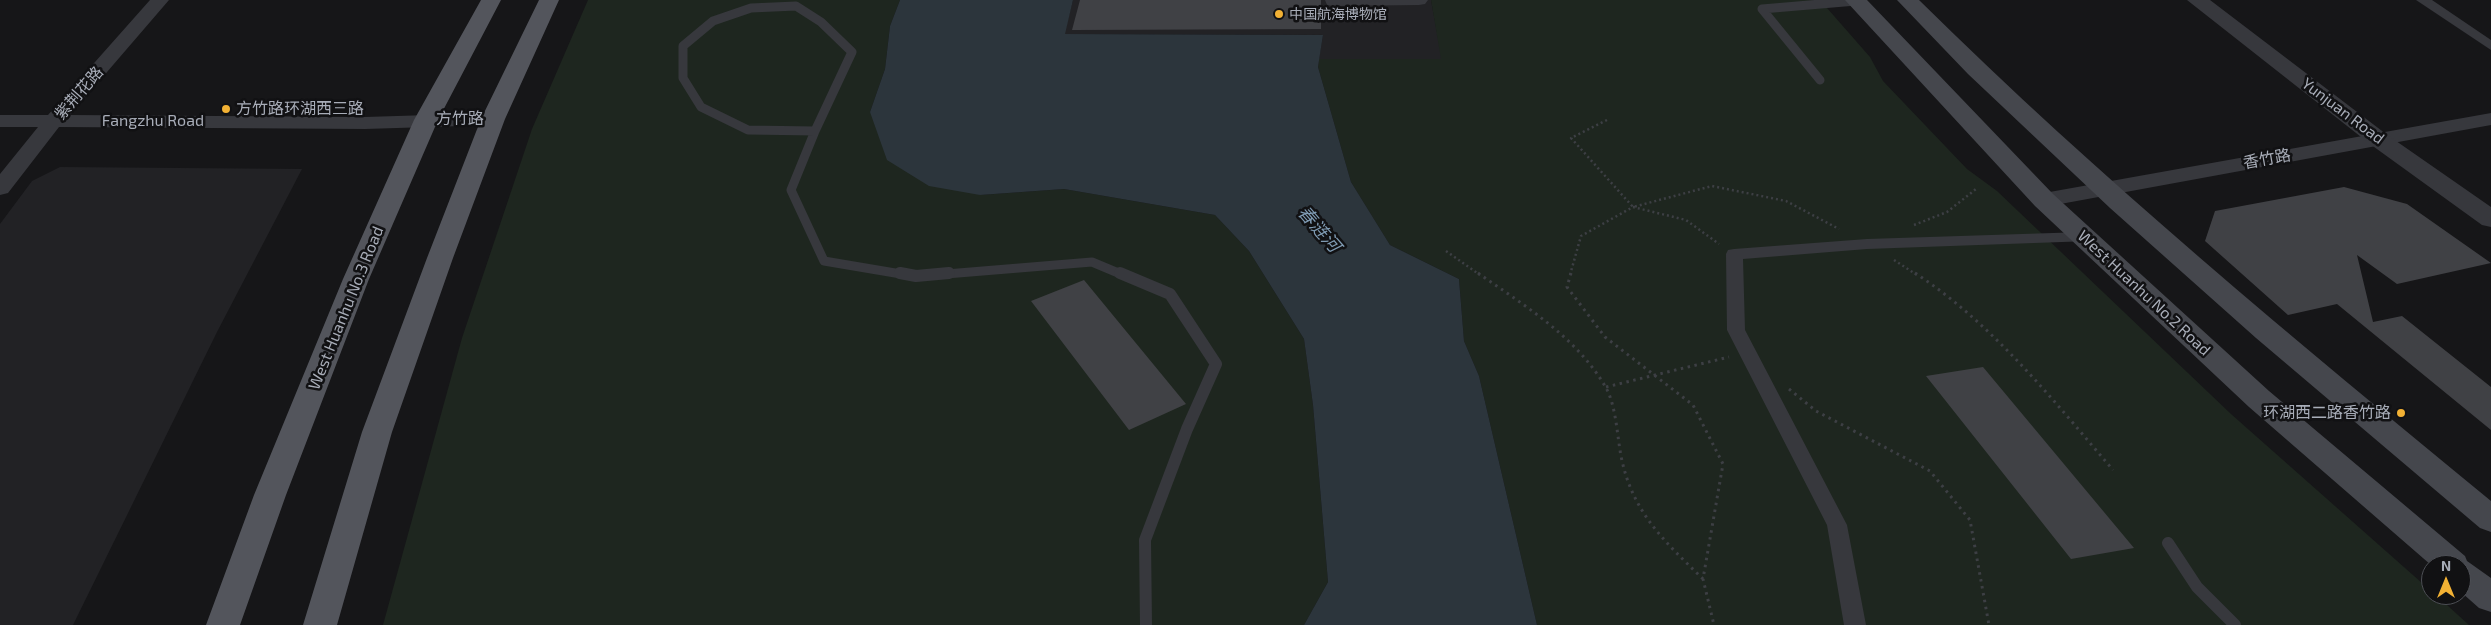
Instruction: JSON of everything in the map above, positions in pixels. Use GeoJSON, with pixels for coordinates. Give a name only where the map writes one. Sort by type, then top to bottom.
{"type":"FeatureCollection","features":[{"type":"Feature","properties":{"kind":"main road","name":"West Huanhu No.3 Road"},"geometry":{"type":"LineString","coordinates":[[223,625],[270,495],[352,288],[426,120],[442,94],[491,0]]}},
{"type":"Feature","properties":{"kind":"main road"},"geometry":{"type":"LineString","coordinates":[[320,625],[377,432],[494,119],[549,0]]}},
{"type":"Feature","properties":{"kind":"main road","name":"West Huanhu No.2 Road"},"geometry":{"type":"LineString","coordinates":[[1855,0],[2044,200],[2084,238],[2259,399],[2441,555]]}},
{"type":"Feature","properties":{"kind":"main road"},"geometry":{"type":"LineString","coordinates":[[1907,0],[1977,72],[2104,189],[2256,323],[2491,519]]}},
{"type":"Feature","properties":{"kind":"main road"},"geometry":{"type":"LineString","coordinates":[[2471,581],[2491,598]]}},
{"type":"Feature","properties":{"kind":"street","name":"紫荆花路"},"geometry":{"type":"LineString","coordinates":[[0,188],[54,121],[160,0]]}},
{"type":"Feature","properties":{"kind":"street"},"geometry":{"type":"LineString","coordinates":[[1333,0],[1419,0]]}},
{"type":"Feature","properties":{"kind":"street","name":"Yunjuan Road"},"geometry":{"type":"LineString","coordinates":[[2197,0],[2378,139],[2491,219]]}},
{"type":"Feature","properties":{"kind":"street"},"geometry":{"type":"LineString","coordinates":[[2423,0],[2491,46]]}},
{"type":"Feature","properties":{"kind":"street","name":"方竹路"},"geometry":{"type":"LineString","coordinates":[[426,120],[494,119]]}},
{"type":"Feature","properties":{"kind":"street","name":"香竹路"},"geometry":{"type":"LineString","coordinates":[[2044,200],[2491,119]]}},
{"type":"Feature","properties":{"kind":"street","name":"Fangzhu Road"},"geometry":{"type":"LineString","coordinates":[[0,121],[365,123],[426,120]]}},
{"type":"Feature","properties":{"kind":"street"},"geometry":{"type":"LineString","coordinates":[[1855,625],[1837,525],[1746,353],[1736,330],[1734,254],[1867,244],[2084,238]]}},
{"type":"Feature","properties":{"kind":"lane"},"geometry":{"type":"LineString","coordinates":[[1820,80],[1762,9],[1855,0]]}},
{"type":"Feature","properties":{"kind":"lane"},"geometry":{"type":"LineString","coordinates":[[815,130],[748,130],[701,107],[683,78],[683,46],[713,21],[751,8],[796,6],[821,22],[852,52],[815,130],[791,190],[824,261],[916,276],[1092,262],[1170,294],[1216,364],[1187,429],[1145,540],[1146,625]]}},
{"type":"Feature","properties":{"kind":"lane"},"geometry":{"type":"LineString","coordinates":[[2168,543],[2197,587],[2235,625]]}},
{"type":"Feature","properties":{"kind":"path"},"geometry":{"type":"LineString","coordinates":[[1607,120],[1571,138],[1633,207],[1686,220],[1734,254]]}},
{"type":"Feature","properties":{"kind":"path"},"geometry":{"type":"LineString","coordinates":[[1714,625],[1703,579],[1723,464],[1693,405],[1605,337],[1567,287],[1581,236],[1633,207],[1712,186],[1786,201],[1867,244],[1929,280],[2009,351],[2113,470]]}},
{"type":"Feature","properties":{"kind":"path"},"geometry":{"type":"LineString","coordinates":[[1912,226],[1947,212],[1976,189]]}},
{"type":"Feature","properties":{"kind":"path"},"geometry":{"type":"LineString","coordinates":[[1446,251],[1544,319],[1578,350],[1606,387],[1617,427],[1621,457],[1636,504],[1656,533],[1703,579]]}},
{"type":"Feature","properties":{"kind":"path"},"geometry":{"type":"LineString","coordinates":[[1606,387],[1746,353]]}},
{"type":"Feature","properties":{"kind":"path"},"geometry":{"type":"LineString","coordinates":[[1788,388],[1816,410],[1930,470],[1970,520],[1988,625]]}},
{"type":"Feature","properties":{"kind":"shaded area"},"geometry":{"type":"Polygon","coordinates":[[[588,0],[900,0],[890,26],[885,69],[870,112],[980,195],[1064,189],[1215,215],[1249,251],[1304,339],[1313,405],[1328,582],[1304,625],[383,625],[462,338],[532,129],[588,0]]]}},
{"type":"Feature","properties":{"kind":"shaded area"},"geometry":{"type":"Polygon","coordinates":[[[1073,0],[1431,0],[1442,59],[1319,59],[1323,35],[1064,34],[1073,0]]]}},
{"type":"Feature","properties":{"kind":"shaded area"},"geometry":{"type":"Polygon","coordinates":[[[1431,0],[1820,0],[1870,57],[1883,81],[1967,169],[1997,191],[2231,414],[2421,582],[2421,605],[2447,605],[2469,625],[1537,625],[1479,376],[1464,341],[1459,279],[1390,245],[1351,182],[1318,67],[1319,59],[1441,59],[1431,0]]]}},
{"type":"Feature","properties":{"kind":"shaded area"},"geometry":{"type":"Polygon","coordinates":[[[60,167],[302,169],[217,332],[73,625],[0,625],[0,224],[32,181],[60,167]]]}},
{"type":"Feature","properties":{"kind":"water","name":"春涟河"},"geometry":{"type":"Polygon","coordinates":[[[900,0],[1073,0],[1065,34],[1323,35],[1318,67],[1351,182],[1390,245],[1459,279],[1464,341],[1479,376],[1537,625],[1304,625],[1328,582],[1313,405],[1304,339],[1249,251],[1215,215],[1064,189],[980,195],[929,186],[887,160],[870,112],[885,69],[890,26],[900,0]]]}},
{"type":"Feature","properties":{"kind":"building"},"geometry":{"type":"Polygon","coordinates":[[[1080,0],[1321,0],[1321,29],[1072,30],[1080,0]]]}},
{"type":"Feature","properties":{"kind":"building"},"geometry":{"type":"Polygon","coordinates":[[[2344,187],[2407,204],[2491,263],[2397,284],[2357,255],[2373,322],[2402,316],[2491,387],[2491,430],[2337,304],[2288,315],[2205,241],[2215,211],[2344,187]]]}},
{"type":"Feature","properties":{"kind":"building"},"geometry":{"type":"Polygon","coordinates":[[[1084,280],[1186,404],[1129,430],[1031,301],[1084,280]]]}},
{"type":"Feature","properties":{"kind":"building"},"geometry":{"type":"Polygon","coordinates":[[[1983,367],[2134,548],[2071,559],[1926,376],[1983,367]]]}},
{"type":"Feature","properties":{"kind":"place","name":"中国航海博物馆"},"geometry":{"type":"Point","coordinates":[1279,14]}},
{"type":"Feature","properties":{"kind":"place","name":"方竹路环湖西三路"},"geometry":{"type":"Point","coordinates":[226,109]}},
{"type":"Feature","properties":{"kind":"place","name":"环湖西二路香竹路"},"geometry":{"type":"Point","coordinates":[2401,413]}}]}
